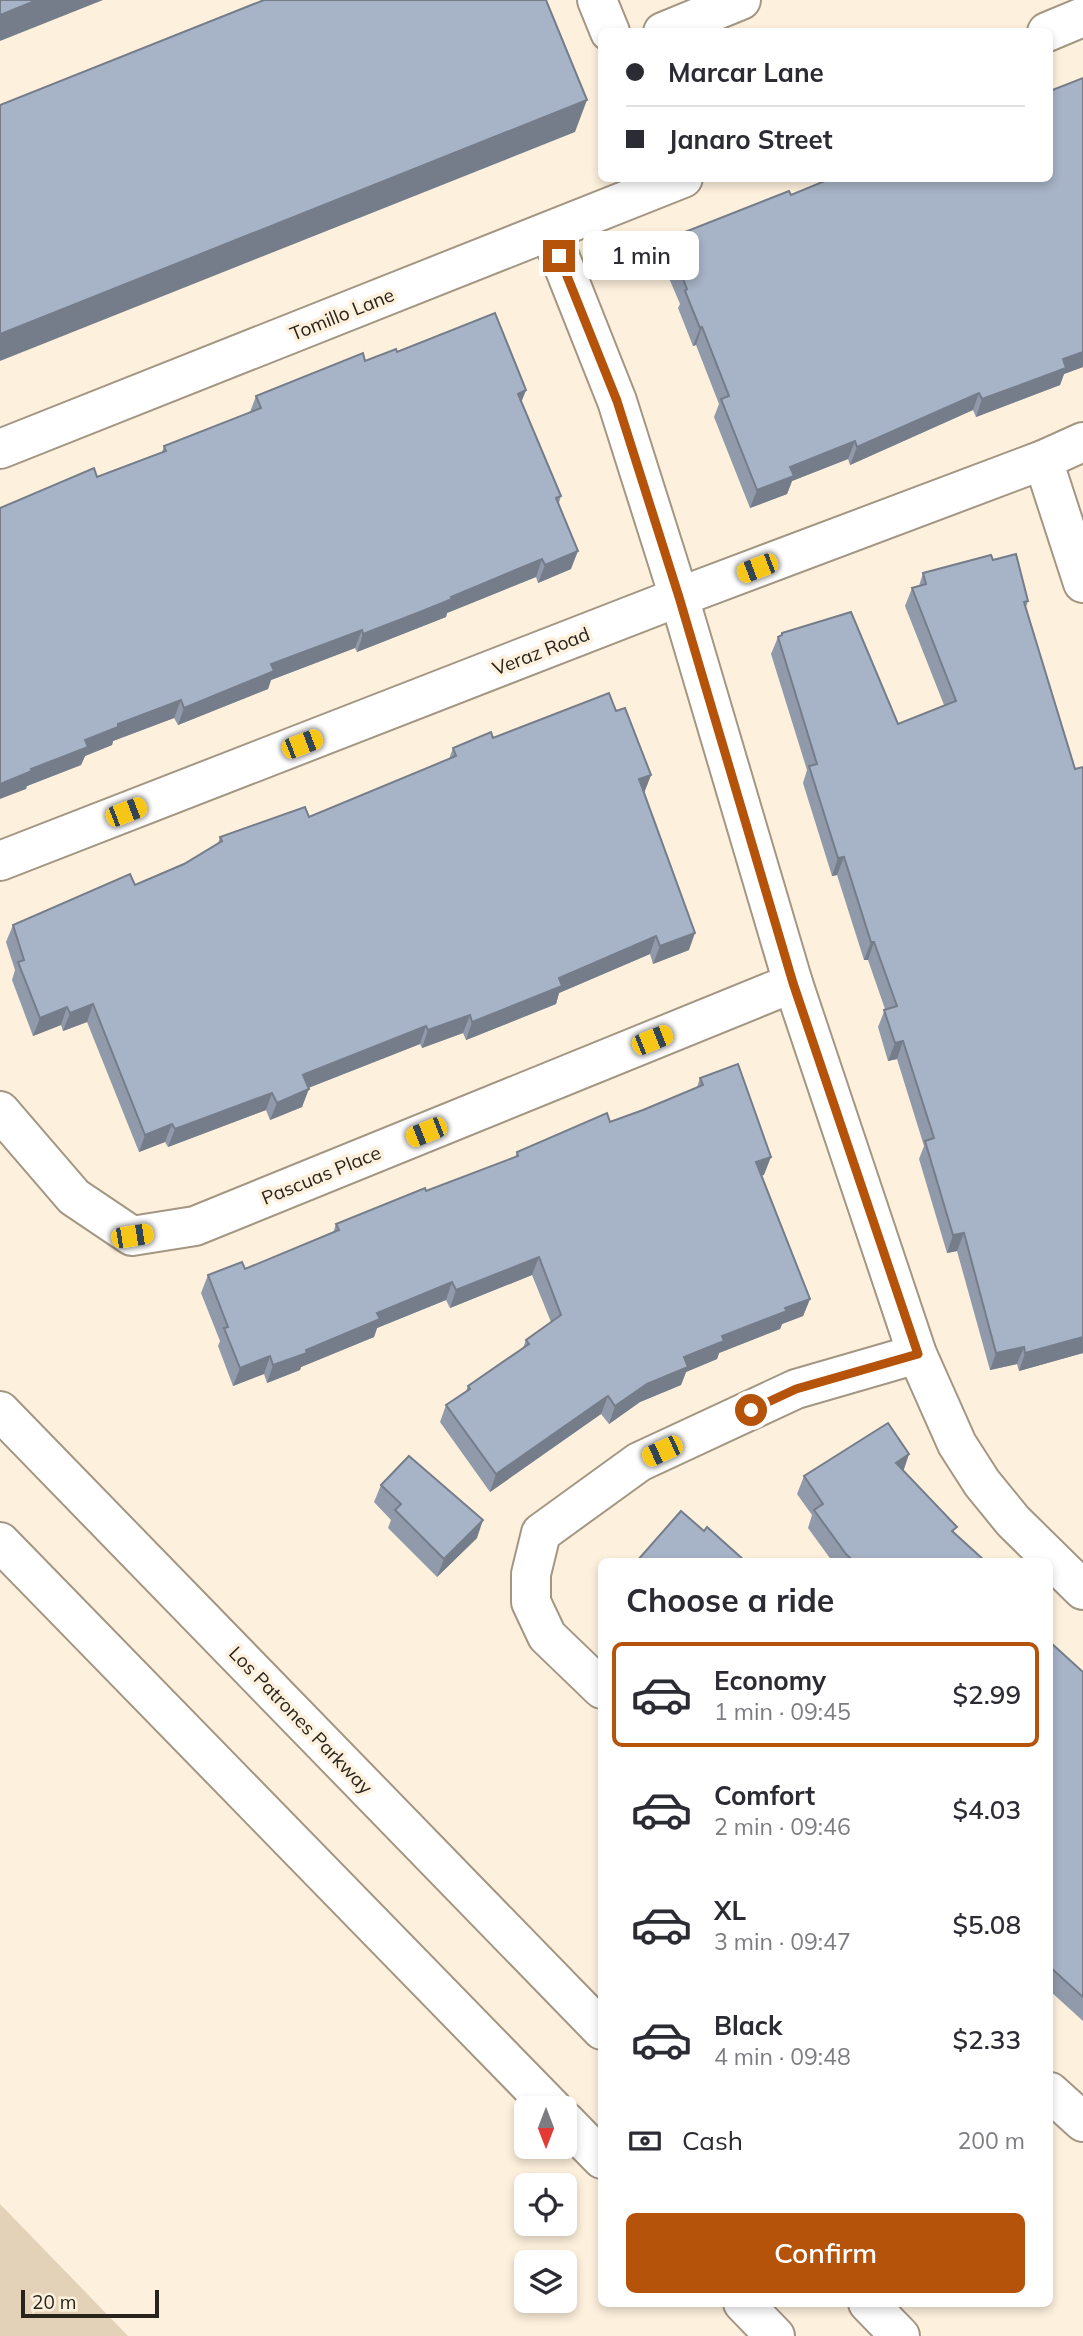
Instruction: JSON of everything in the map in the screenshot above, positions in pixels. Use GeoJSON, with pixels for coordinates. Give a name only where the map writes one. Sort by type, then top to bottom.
{"type":"FeatureCollection","features":[{"type":"Feature","properties":{"kind":"main road"},"geometry":{"type":"LineString","coordinates":[[597,0],[608,28]]}},
{"type":"Feature","properties":{"kind":"main road"},"geometry":{"type":"LineString","coordinates":[[673,28],[741,0]]}},
{"type":"Feature","properties":{"kind":"main road"},"geometry":{"type":"LineString","coordinates":[[1053,30],[1083,17]]}},
{"type":"Feature","properties":{"kind":"main road","name":"Tomillo Lane"},"geometry":{"type":"LineString","coordinates":[[0,449],[673,182]]}},
{"type":"Feature","properties":{"kind":"main road"},"geometry":{"type":"LineString","coordinates":[[550,232],[617,401],[679,597],[793,983],[918,1354],[957,1444],[982,1483],[1013,1521],[1051,1558]]}},
{"type":"Feature","properties":{"kind":"main road","name":"Veraz Road"},"geometry":{"type":"LineString","coordinates":[[0,861],[679,597],[1043,460],[1083,442]]}},
{"type":"Feature","properties":{"kind":"main road"},"geometry":{"type":"LineString","coordinates":[[1043,460],[1083,583]]}},
{"type":"Feature","properties":{"kind":"main road","name":"Pascuas Place"},"geometry":{"type":"LineString","coordinates":[[0,1111],[74,1197],[132,1236],[195,1226],[793,983]]}},
{"type":"Feature","properties":{"kind":"main road"},"geometry":{"type":"LineString","coordinates":[[598,1685],[547,1636],[531,1602],[531,1574],[541,1533],[639,1462],[796,1389],[918,1354]]}},
{"type":"Feature","properties":{"kind":"main road","name":"Los Patrones Parkway"},"geometry":{"type":"LineString","coordinates":[[0,1411],[598,2025]]}},
{"type":"Feature","properties":{"kind":"main road"},"geometry":{"type":"LineString","coordinates":[[0,1542],[540,2096]]}},
{"type":"Feature","properties":{"kind":"main road"},"geometry":{"type":"LineString","coordinates":[[1053,1560],[1083,1590]]}},
{"type":"Feature","properties":{"kind":"main road"},"geometry":{"type":"LineString","coordinates":[[1053,2095],[1083,2122]]}},
{"type":"Feature","properties":{"kind":"main road"},"geometry":{"type":"LineString","coordinates":[[578,2134],[598,2155]]}},
{"type":"Feature","properties":{"kind":"main road"},"geometry":{"type":"LineString","coordinates":[[747,2307],[775,2336]]}},
{"type":"Feature","properties":{"kind":"main road"},"geometry":{"type":"LineString","coordinates":[[872,2307],[900,2336]]}},
{"type":"Feature","properties":{"kind":"shaded area"},"geometry":{"type":"Polygon","coordinates":[[[0,2204],[128,2336],[0,2336],[0,2204]]]}},
{"type":"Feature","properties":{"kind":"building"},"geometry":{"type":"Polygon","coordinates":[[[0,0],[37,0],[0,15],[0,0]]]}},
{"type":"Feature","properties":{"kind":"building"},"geometry":{"type":"Polygon","coordinates":[[[264,0],[546,0],[587,100],[0,334],[0,105],[264,0]]]}},
{"type":"Feature","properties":{"kind":"building"},"geometry":{"type":"Polygon","coordinates":[[[1083,78],[1083,352],[1063,359],[1066,368],[982,399],[979,393],[857,447],[855,441],[790,467],[794,476],[757,490],[721,399],[729,396],[685,291],[687,289],[667,239],[789,191],[791,195],[822,182],[1053,182],[1053,90],[1083,78]]]}},
{"type":"Feature","properties":{"kind":"building"},"geometry":{"type":"Polygon","coordinates":[[[495,313],[526,390],[518,394],[561,496],[556,498],[578,551],[545,565],[542,559],[420,612],[363,634],[362,630],[271,664],[274,671],[184,708],[181,700],[118,724],[118,727],[85,740],[88,747],[0,784],[0,508],[94,468],[97,477],[166,451],[164,446],[261,408],[256,396],[363,353],[365,361],[396,349],[397,352],[495,313]]]}},
{"type":"Feature","properties":{"kind":"building"},"geometry":{"type":"Polygon","coordinates":[[[1016,554],[1028,601],[1024,602],[1075,769],[1083,767],[1083,1337],[1025,1353],[1024,1347],[996,1353],[964,1233],[953,1235],[925,1141],[934,1138],[903,1041],[895,1043],[884,1010],[897,1006],[874,942],[871,942],[844,857],[838,858],[809,766],[817,764],[778,637],[782,633],[851,612],[898,724],[956,701],[912,588],[926,584],[923,573],[991,555],[993,560],[1016,554]]]}},
{"type":"Feature","properties":{"kind":"building"},"geometry":{"type":"Polygon","coordinates":[[[609,693],[616,711],[625,708],[651,775],[639,779],[695,933],[660,946],[656,936],[559,978],[562,986],[472,1022],[470,1015],[428,1030],[426,1026],[305,1074],[303,1075],[309,1089],[277,1103],[272,1093],[175,1129],[172,1124],[145,1135],[93,1004],[70,1013],[67,1007],[40,1018],[18,962],[24,960],[13,925],[130,874],[135,885],[184,864],[222,841],[220,837],[305,807],[309,817],[456,756],[453,748],[491,732],[493,738],[609,693]]]}},
{"type":"Feature","properties":{"kind":"building"},"geometry":{"type":"Polygon","coordinates":[[[738,1064],[771,1157],[756,1162],[810,1299],[785,1308],[787,1311],[722,1336],[724,1341],[684,1357],[688,1367],[647,1384],[615,1406],[608,1396],[496,1474],[446,1405],[470,1389],[468,1386],[529,1344],[526,1340],[561,1315],[539,1257],[456,1290],[452,1282],[377,1313],[380,1319],[306,1350],[307,1353],[273,1365],[270,1356],[240,1368],[224,1328],[228,1327],[208,1275],[242,1262],[245,1269],[339,1230],[336,1224],[425,1188],[426,1191],[518,1156],[517,1152],[607,1113],[610,1122],[643,1110],[703,1085],[700,1078],[738,1064]]]}},
{"type":"Feature","properties":{"kind":"building"},"geometry":{"type":"Polygon","coordinates":[[[888,1423],[909,1454],[896,1463],[957,1527],[952,1531],[982,1558],[850,1558],[814,1510],[823,1504],[804,1476],[888,1423]]]}},
{"type":"Feature","properties":{"kind":"building"},"geometry":{"type":"Polygon","coordinates":[[[409,1456],[483,1520],[444,1559],[395,1510],[401,1504],[381,1485],[409,1456]]]}},
{"type":"Feature","properties":{"kind":"building"},"geometry":{"type":"Polygon","coordinates":[[[681,1511],[704,1531],[707,1527],[742,1558],[640,1558],[681,1511]]]}},
{"type":"Feature","properties":{"kind":"building"},"geometry":{"type":"Polygon","coordinates":[[[1053,1645],[1083,1672],[1083,1997],[1053,1970],[1053,1645]]]}},
{"type":"Feature","properties":{"kind":"route"},"geometry":{"type":"LineString","coordinates":[[559,256],[617,401],[679,597],[793,983],[918,1354],[796,1389],[751,1410]]}}]}
